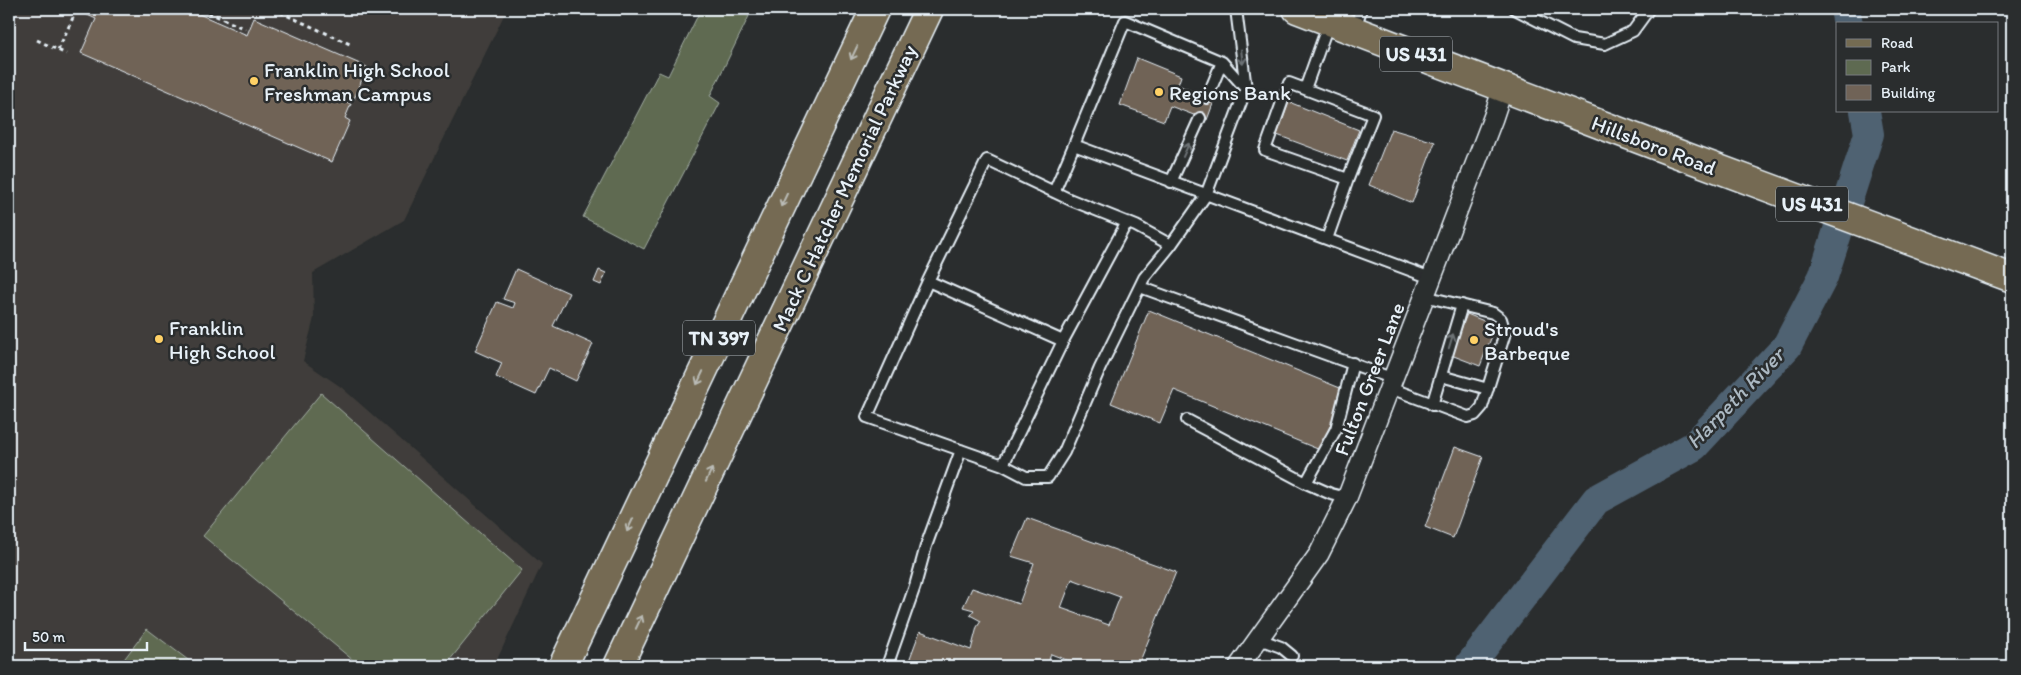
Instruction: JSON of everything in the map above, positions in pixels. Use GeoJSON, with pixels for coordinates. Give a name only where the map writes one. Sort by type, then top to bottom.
{"type":"FeatureCollection","features":[{"type":"Feature","properties":{"kind":"main road","name":"TN 397"},"geometry":{"type":"LineString","coordinates":[[563,666],[875,9]]}},
{"type":"Feature","properties":{"kind":"main road","name":"Mack C Hatcher Memorial Parkway"},"geometry":{"type":"LineString","coordinates":[[618,666],[929,9]]}},
{"type":"Feature","properties":{"kind":"main road","name":"Hillsboro Road"},"geometry":{"type":"LineString","coordinates":[[1297,9],[1329,21],[1358,20],[1503,88],[2012,278]]}},
{"type":"Feature","properties":{"kind":"street","name":"Fulton Greer Lane"},"geometry":{"type":"LineString","coordinates":[[1238,666],[1319,554],[1347,498],[1392,384],[1503,88]]}},
{"type":"Feature","properties":{"kind":"lane"},"geometry":{"type":"LineString","coordinates":[[1171,245],[1127,222],[1054,192],[987,160],[928,281],[867,417],[1003,465],[1026,476],[1048,477],[1064,452],[1100,368],[1144,278],[1171,245],[1206,195],[1246,89],[1236,9]]}},
{"type":"Feature","properties":{"kind":"lane"},"geometry":{"type":"LineString","coordinates":[[1515,9],[1574,38],[1605,44],[1633,31],[1649,9]]}},
{"type":"Feature","properties":{"kind":"lane"},"geometry":{"type":"LineString","coordinates":[[1054,192],[1125,21],[1222,62],[1246,89]]}},
{"type":"Feature","properties":{"kind":"lane"},"geometry":{"type":"LineString","coordinates":[[1305,89],[1329,21]]}},
{"type":"Feature","properties":{"kind":"lane"},"geometry":{"type":"LineString","coordinates":[[1207,98],[1222,62]]}},
{"type":"Feature","properties":{"kind":"lane"},"geometry":{"type":"LineString","coordinates":[[1327,239],[1373,115],[1289,83],[1265,150],[1348,179]]}},
{"type":"Feature","properties":{"kind":"lane"},"geometry":{"type":"LineString","coordinates":[[1171,182],[1200,118]]}},
{"type":"Feature","properties":{"kind":"lane"},"geometry":{"type":"LineString","coordinates":[[1074,145],[1431,278]]}},
{"type":"Feature","properties":{"kind":"lane"},"geometry":{"type":"LineString","coordinates":[[1003,465],[1063,341],[1127,222]]}},
{"type":"Feature","properties":{"kind":"lane"},"geometry":{"type":"LineString","coordinates":[[928,281],[1063,341]]}},
{"type":"Feature","properties":{"kind":"lane"},"geometry":{"type":"LineString","coordinates":[[1140,287],[1353,364],[1432,405],[1468,417],[1475,415],[1482,407],[1505,333],[1501,320],[1493,313],[1424,296]]}},
{"type":"Feature","properties":{"kind":"lane"},"geometry":{"type":"LineString","coordinates":[[1432,405],[1462,305]]}},
{"type":"Feature","properties":{"kind":"lane"},"geometry":{"type":"LineString","coordinates":[[1306,483],[1336,429],[1353,364]]}},
{"type":"Feature","properties":{"kind":"lane"},"geometry":{"type":"LineString","coordinates":[[1441,376],[1488,389]]}},
{"type":"Feature","properties":{"kind":"lane"},"geometry":{"type":"LineString","coordinates":[[1187,420],[1306,483],[1331,494],[1347,498]]}},
{"type":"Feature","properties":{"kind":"lane"},"geometry":{"type":"LineString","coordinates":[[887,666],[960,450]]}},
{"type":"Feature","properties":{"kind":"lane"},"geometry":{"type":"LineString","coordinates":[[1259,639],[1281,647],[1292,656]]}},
{"type":"Feature","properties":{"kind":"path"},"geometry":{"type":"LineString","coordinates":[[58,50],[77,9]]}},
{"type":"Feature","properties":{"kind":"path"},"geometry":{"type":"LineString","coordinates":[[201,9],[245,29]]}},
{"type":"Feature","properties":{"kind":"path"},"geometry":{"type":"LineString","coordinates":[[272,9],[352,45]]}},
{"type":"Feature","properties":{"kind":"path"},"geometry":{"type":"LineString","coordinates":[[37,40],[66,54]]}},
{"type":"Feature","properties":{"kind":"shaded area","name":"Franklin High School"},"geometry":{"type":"Polygon","coordinates":[[[9,9],[507,9],[404,220],[313,273],[314,318],[303,361],[341,387],[542,564],[494,666],[9,666],[9,9]]]}},
{"type":"Feature","properties":{"kind":"green space"},"geometry":{"type":"Polygon","coordinates":[[[701,9],[736,9],[749,16],[710,96],[720,103],[644,249],[583,217],[659,72],[668,76],[701,9]]]}},
{"type":"Feature","properties":{"kind":"green space"},"geometry":{"type":"Polygon","coordinates":[[[321,393],[522,570],[445,666],[360,666],[203,536],[321,393]]]}},
{"type":"Feature","properties":{"kind":"green space"},"geometry":{"type":"Polygon","coordinates":[[[147,629],[196,666],[119,666],[147,629]]]}},
{"type":"Feature","properties":{"kind":"building","name":"Franklin High School Freshman Campus"},"geometry":{"type":"Polygon","coordinates":[[[83,9],[193,9],[192,11],[247,35],[254,18],[367,67],[354,99],[345,95],[343,100],[351,104],[345,118],[350,121],[332,162],[81,53],[96,19],[81,12],[83,9]]]}},
{"type":"Feature","properties":{"kind":"building","name":"Regions Bank"},"geometry":{"type":"Polygon","coordinates":[[[1137,58],[1181,76],[1178,85],[1214,101],[1207,120],[1170,106],[1164,121],[1120,105],[1137,58]]]}},
{"type":"Feature","properties":{"kind":"building"},"geometry":{"type":"Polygon","coordinates":[[[1289,102],[1359,130],[1347,161],[1277,135],[1289,102]]]}},
{"type":"Feature","properties":{"kind":"building"},"geometry":{"type":"Polygon","coordinates":[[[1391,129],[1435,142],[1412,203],[1369,185],[1391,129]]]}},
{"type":"Feature","properties":{"kind":"building"},"geometry":{"type":"Polygon","coordinates":[[[516,269],[569,293],[553,326],[593,344],[576,381],[549,368],[536,395],[496,377],[502,363],[475,351],[497,302],[513,308],[515,303],[503,299],[516,269]]]}},
{"type":"Feature","properties":{"kind":"building"},"geometry":{"type":"Polygon","coordinates":[[[599,270],[606,273],[601,285],[594,282],[599,270]]]}},
{"type":"Feature","properties":{"kind":"building"},"geometry":{"type":"Polygon","coordinates":[[[1149,310],[1345,390],[1320,450],[1174,390],[1160,423],[1111,403],[1149,310]]]}},
{"type":"Feature","properties":{"kind":"building","name":"Stroud's Barbeque"},"geometry":{"type":"Polygon","coordinates":[[[1467,314],[1496,326],[1480,366],[1451,355],[1467,314]]]}},
{"type":"Feature","properties":{"kind":"building"},"geometry":{"type":"Polygon","coordinates":[[[1455,447],[1483,457],[1453,538],[1425,527],[1455,447]]]}},
{"type":"Feature","properties":{"kind":"building"},"geometry":{"type":"Polygon","coordinates":[[[1027,518],[1176,572],[1138,666],[1082,666],[1051,654],[1047,666],[907,666],[920,631],[971,650],[977,627],[981,621],[970,615],[974,610],[963,607],[972,588],[1019,604],[1034,563],[1011,556],[1027,518]],[[1072,579],[1061,608],[1109,625],[1120,597],[1072,579]]]}},
{"type":"Feature","properties":{"kind":"waterway","name":"Harpeth River"},"geometry":{"type":"LineString","coordinates":[[1845,9],[1848,22]]}},
{"type":"Feature","properties":{"kind":"waterway","name":"Harpeth River"},"geometry":{"type":"LineString","coordinates":[[1469,666],[1596,500],[1694,446],[1787,346],[1823,277],[1869,134],[1865,112]]}},
{"type":"Feature","properties":{"kind":"place","name":"Franklin High School Freshman Campus"},"geometry":{"type":"Point","coordinates":[254,81]}},
{"type":"Feature","properties":{"kind":"place","name":"Regions Bank"},"geometry":{"type":"Point","coordinates":[1159,92]}},
{"type":"Feature","properties":{"kind":"place","name":"Franklin High School"},"geometry":{"type":"Point","coordinates":[159,339]}},
{"type":"Feature","properties":{"kind":"place","name":"Stroud's Barbeque"},"geometry":{"type":"Point","coordinates":[1474,340]}}]}
